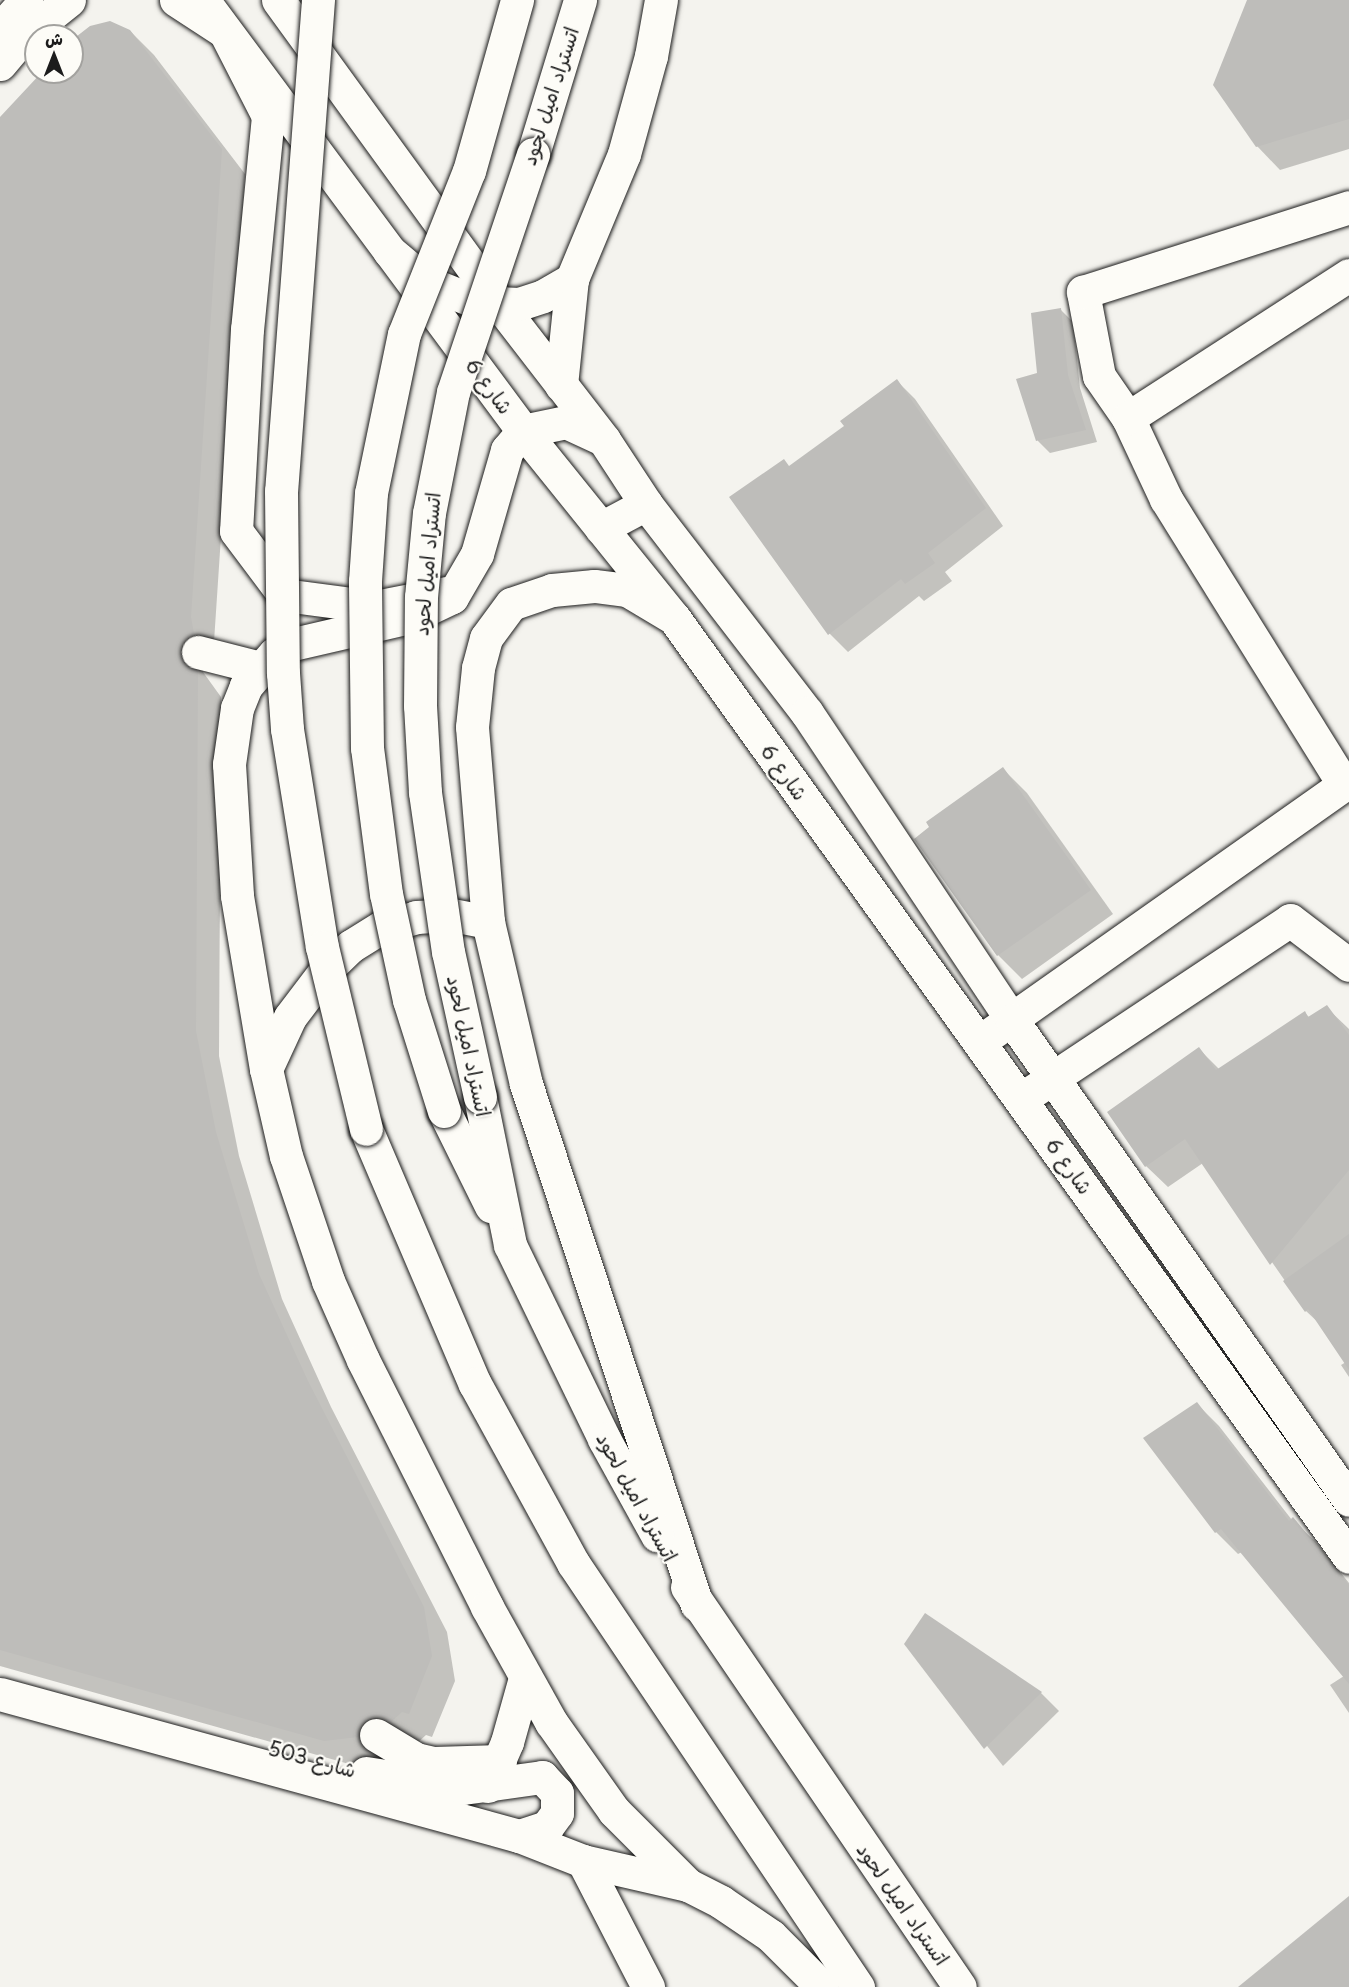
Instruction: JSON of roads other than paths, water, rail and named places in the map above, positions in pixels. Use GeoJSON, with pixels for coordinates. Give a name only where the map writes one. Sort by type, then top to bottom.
{"type":"FeatureCollection","features":[{"type":"Feature","properties":{"kind":"main road"},"geometry":{"type":"LineString","coordinates":[[0,3],[7,0]]}},
{"type":"Feature","properties":{"kind":"main road"},"geometry":{"type":"LineString","coordinates":[[0,29],[26,0]]}},
{"type":"Feature","properties":{"kind":"main road"},"geometry":{"type":"LineString","coordinates":[[0,64],[23,37],[69,0]]}},
{"type":"Feature","properties":{"kind":"main road"},"geometry":{"type":"LineString","coordinates":[[176,0],[225,32],[268,116],[247,329],[236,531],[284,594],[375,607],[459,590]]}},
{"type":"Feature","properties":{"kind":"main road","name":"شارع 6"},"geometry":{"type":"LineString","coordinates":[[203,0],[523,431],[674,618],[1349,1557]]}},
{"type":"Feature","properties":{"kind":"main road","name":"شارع 6"},"geometry":{"type":"LineString","coordinates":[[278,0],[499,304],[604,440],[646,504],[807,713],[1012,1020],[1349,1500]]}},
{"type":"Feature","properties":{"kind":"main road"},"geometry":{"type":"LineString","coordinates":[[318,0],[282,491],[285,707],[305,856],[322,947],[366,1129],[475,1384],[573,1563],[858,1987]]}},
{"type":"Feature","properties":{"kind":"main road"},"geometry":{"type":"LineString","coordinates":[[510,1245],[444,1111],[409,1000],[386,894],[367,748],[365,581],[371,493],[404,334],[470,171],[517,0]]}},
{"type":"Feature","properties":{"kind":"main road","name":"اتستراد اميل لحود"},"geometry":{"type":"LineString","coordinates":[[580,0],[453,392],[429,513],[421,597],[420,706],[425,792],[448,952],[510,1245],[639,1503],[697,1605],[960,1987]]}},
{"type":"Feature","properties":{"kind":"main road"},"geometry":{"type":"LineString","coordinates":[[561,385],[572,279],[624,154],[651,56],[661,0]]}},
{"type":"Feature","properties":{"kind":"main road"},"geometry":{"type":"LineString","coordinates":[[979,1042],[1346,783],[1166,499],[1128,418],[1099,376],[1083,292],[1349,207]]}},
{"type":"Feature","properties":{"kind":"main road"},"geometry":{"type":"LineString","coordinates":[[389,250],[411,271],[450,294],[499,304],[531,300],[572,279]]}},
{"type":"Feature","properties":{"kind":"main road"},"geometry":{"type":"LineString","coordinates":[[1128,418],[1349,275]]}},
{"type":"Feature","properties":{"kind":"main road"},"geometry":{"type":"LineString","coordinates":[[604,440],[566,422],[523,431],[507,450],[487,527],[459,590],[442,605],[410,618],[293,644],[274,654],[261,668],[237,708],[229,764],[237,896],[266,1069],[286,1156],[328,1281],[363,1360],[525,1678],[578,1762],[614,1811],[688,1885],[771,1936],[822,1987]]}},
{"type":"Feature","properties":{"kind":"main road"},"geometry":{"type":"LineString","coordinates":[[601,528],[646,504]]}},
{"type":"Feature","properties":{"kind":"main road"},"geometry":{"type":"LineString","coordinates":[[674,618],[627,590],[594,586],[523,598],[496,620],[478,668],[472,727],[488,922],[526,1084],[697,1605]]}},
{"type":"Feature","properties":{"kind":"main road"},"geometry":{"type":"LineString","coordinates":[[459,590],[496,620]]}},
{"type":"Feature","properties":{"kind":"main road"},"geometry":{"type":"LineString","coordinates":[[198,652],[261,668]]}},
{"type":"Feature","properties":{"kind":"main road"},"geometry":{"type":"LineString","coordinates":[[266,1069],[290,1017],[325,971],[351,946],[382,927],[416,917],[452,915],[488,922]]}},
{"type":"Feature","properties":{"kind":"main road"},"geometry":{"type":"LineString","coordinates":[[1021,1099],[1290,920],[1349,965]]}},
{"type":"Feature","properties":{"kind":"main road","name":"شارع 503"},"geometry":{"type":"LineString","coordinates":[[0,1671],[351,1770],[428,1786],[494,1773],[542,1777],[557,1793],[554,1821],[519,1836]]}},
{"type":"Feature","properties":{"kind":"main road"},"geometry":{"type":"LineString","coordinates":[[376,1735],[416,1759],[494,1773],[525,1678]]}},
{"type":"Feature","properties":{"kind":"main road","name":"شارع 503"},"geometry":{"type":"LineString","coordinates":[[0,1694],[519,1836],[583,1861],[688,1885]]}},
{"type":"Feature","properties":{"kind":"main road"},"geometry":{"type":"LineString","coordinates":[[583,1861],[648,1987]]}}]}
